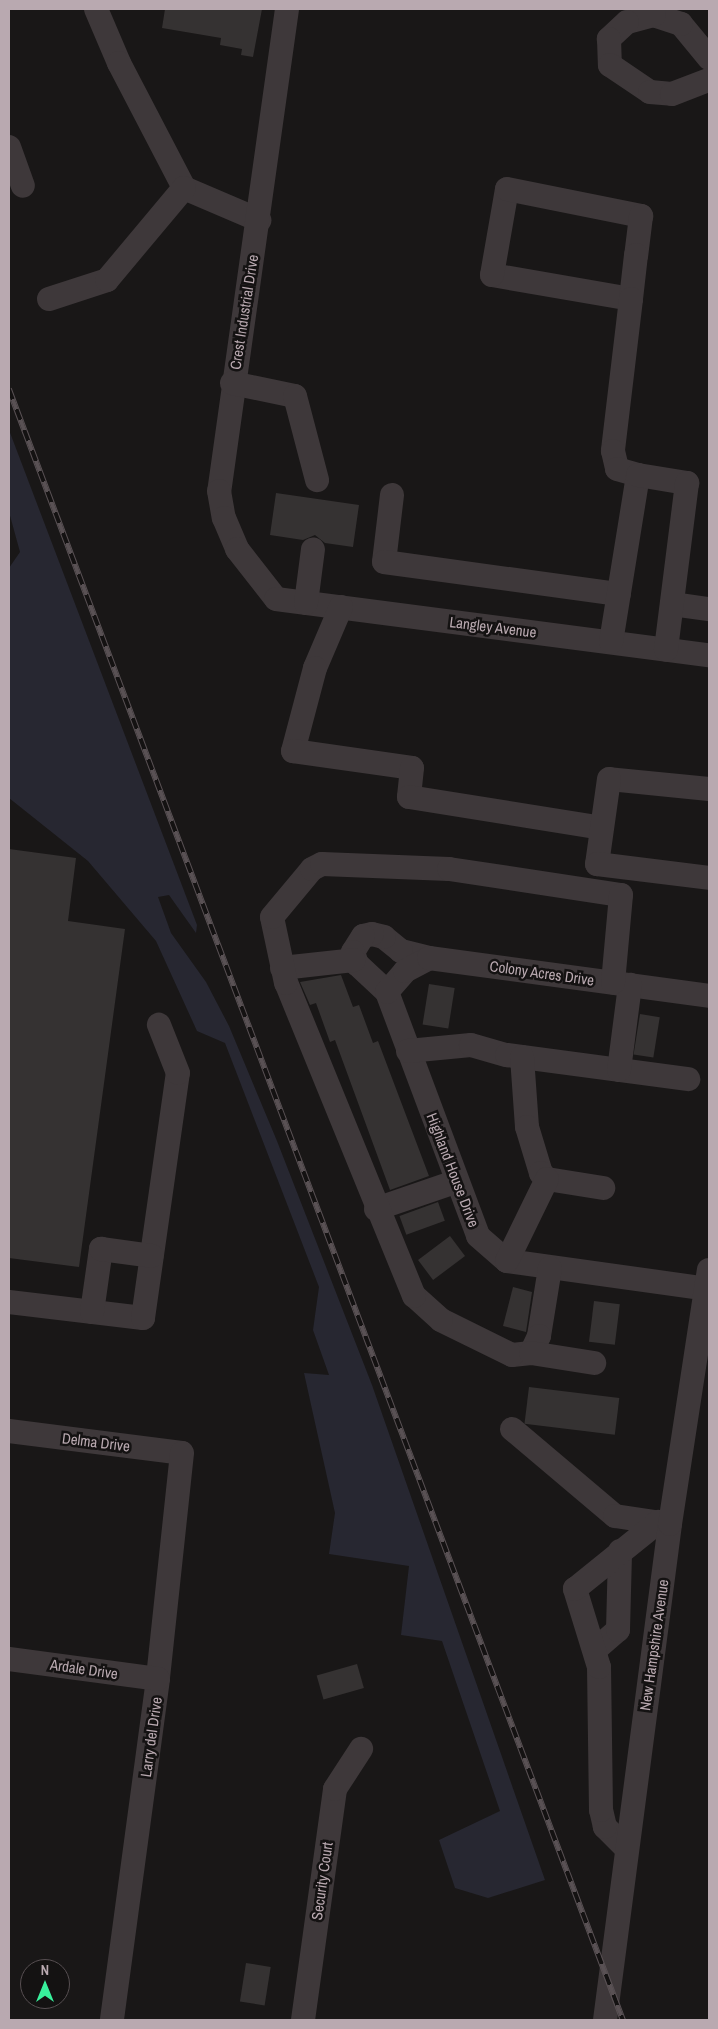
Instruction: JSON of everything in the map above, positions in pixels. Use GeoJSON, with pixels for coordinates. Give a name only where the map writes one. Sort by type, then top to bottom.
{"type":"FeatureCollection","features":[{"type":"Feature","properties":{"kind":"street"},"geometry":{"type":"LineString","coordinates":[[96,9],[118,63],[184,188],[259,220]]}},
{"type":"Feature","properties":{"kind":"street","name":"Crest Industrial Drive"},"geometry":{"type":"LineString","coordinates":[[276,599],[237,549],[224,518],[219,492],[232,383],[259,220],[287,9]]}},
{"type":"Feature","properties":{"kind":"street"},"geometry":{"type":"LineString","coordinates":[[709,58],[681,24],[654,15],[626,22],[609,39],[610,65],[650,92],[672,94],[709,80]]}},
{"type":"Feature","properties":{"kind":"street"},"geometry":{"type":"LineString","coordinates":[[9,147],[23,186]]}},
{"type":"Feature","properties":{"kind":"street"},"geometry":{"type":"LineString","coordinates":[[49,299],[107,280],[184,188]]}},
{"type":"Feature","properties":{"kind":"street"},"geometry":{"type":"LineString","coordinates":[[631,299],[492,275],[507,189],[640,216],[631,299],[613,451],[617,469],[638,475],[687,483],[666,650]]}},
{"type":"Feature","properties":{"kind":"street"},"geometry":{"type":"LineString","coordinates":[[232,383],[295,396],[317,480]]}},
{"type":"Feature","properties":{"kind":"street"},"geometry":{"type":"LineString","coordinates":[[611,642],[638,475]]}},
{"type":"Feature","properties":{"kind":"street"},"geometry":{"type":"LineString","coordinates":[[392,495],[384,562],[619,594]]}},
{"type":"Feature","properties":{"kind":"street"},"geometry":{"type":"LineString","coordinates":[[306,603],[313,549]]}},
{"type":"Feature","properties":{"kind":"street","name":"Langley Avenue"},"geometry":{"type":"LineString","coordinates":[[276,599],[709,655]]}},
{"type":"Feature","properties":{"kind":"street"},"geometry":{"type":"LineString","coordinates":[[672,604],[709,609]]}},
{"type":"Feature","properties":{"kind":"street"},"geometry":{"type":"LineString","coordinates":[[342,607],[315,668],[293,751],[412,768],[409,797],[602,828]]}},
{"type":"Feature","properties":{"kind":"street"},"geometry":{"type":"LineString","coordinates":[[709,789],[608,779],[597,864],[709,878]]}},
{"type":"Feature","properties":{"kind":"street"},"geometry":{"type":"LineString","coordinates":[[594,1363],[531,1353],[512,1355],[441,1320],[414,1296],[376,1209],[282,968],[272,918],[312,869],[322,864],[376,864],[449,869],[622,895],[619,1070]]}},
{"type":"Feature","properties":{"kind":"street","name":"Colony Acres Drive"},"geometry":{"type":"LineString","coordinates":[[354,960],[357,942],[372,934],[384,937],[401,952],[429,958],[709,996]]}},
{"type":"Feature","properties":{"kind":"street"},"geometry":{"type":"LineString","coordinates":[[282,968],[354,960],[387,992],[405,971],[429,958]]}},
{"type":"Feature","properties":{"kind":"street","name":"Highland House Drive"},"geometry":{"type":"LineString","coordinates":[[387,992],[455,1182],[478,1236],[507,1261]]}},
{"type":"Feature","properties":{"kind":"street"},"geometry":{"type":"LineString","coordinates":[[9,1302],[143,1318],[178,1072],[160,1025]]}},
{"type":"Feature","properties":{"kind":"street"},"geometry":{"type":"LineString","coordinates":[[408,1051],[471,1045],[522,1057],[688,1079]]}},
{"type":"Feature","properties":{"kind":"street"},"geometry":{"type":"LineString","coordinates":[[522,1057],[527,1127],[541,1173],[547,1180],[603,1188]]}},
{"type":"Feature","properties":{"kind":"street"},"geometry":{"type":"LineString","coordinates":[[547,1180],[507,1261],[550,1268],[708,1282]]}},
{"type":"Feature","properties":{"kind":"street"},"geometry":{"type":"LineString","coordinates":[[376,1209],[455,1182]]}},
{"type":"Feature","properties":{"kind":"street"},"geometry":{"type":"LineString","coordinates":[[92,1312],[101,1249],[152,1256]]}},
{"type":"Feature","properties":{"kind":"street"},"geometry":{"type":"LineString","coordinates":[[531,1353],[539,1336],[550,1268]]}},
{"type":"Feature","properties":{"kind":"street","name":"New Hampshire Avenue"},"geometry":{"type":"LineString","coordinates":[[605,2020],[664,1523],[708,1282]]}},
{"type":"Feature","properties":{"kind":"street"},"geometry":{"type":"LineString","coordinates":[[512,1429],[615,1516],[664,1523]]}},
{"type":"Feature","properties":{"kind":"street","name":"Delma Drive"},"geometry":{"type":"LineString","coordinates":[[9,1431],[182,1453]]}},
{"type":"Feature","properties":{"kind":"street","name":"Larry del Drive"},"geometry":{"type":"LineString","coordinates":[[112,2020],[158,1679],[182,1453]]}},
{"type":"Feature","properties":{"kind":"street"},"geometry":{"type":"LineString","coordinates":[[626,1848],[605,1827],[601,1810],[596,1649],[575,1586],[620,1552],[664,1523]]}},
{"type":"Feature","properties":{"kind":"street"},"geometry":{"type":"LineString","coordinates":[[596,1649],[618,1630],[620,1552]]}},
{"type":"Feature","properties":{"kind":"street","name":"Ardale Drive"},"geometry":{"type":"LineString","coordinates":[[9,1659],[158,1679]]}},
{"type":"Feature","properties":{"kind":"street","name":"Security Court"},"geometry":{"type":"LineString","coordinates":[[303,2020],[335,1789],[361,1749]]}},
{"type":"Feature","properties":{"kind":"shaded area"},"geometry":{"type":"Polygon","coordinates":[[[9,430],[197,925],[196,933],[169,895],[158,897],[171,933],[206,982],[229,1026],[277,1141],[372,1385],[545,1880],[488,1898],[455,1888],[439,1840],[500,1811],[442,1641],[401,1635],[409,1566],[329,1554],[335,1513],[304,1373],[329,1375],[313,1330],[319,1287],[225,1043],[197,1031],[156,941],[88,861],[9,798],[9,568],[20,552],[9,512],[9,430]]]}},
{"type":"Feature","properties":{"kind":"building"},"geometry":{"type":"Polygon","coordinates":[[[165,9],[262,9],[253,57],[241,55],[242,49],[220,45],[221,38],[162,28],[165,9]]]}},
{"type":"Feature","properties":{"kind":"building"},"geometry":{"type":"Polygon","coordinates":[[[276,493],[359,505],[353,547],[325,543],[315,535],[303,540],[270,535],[276,493]]]}},
{"type":"Feature","properties":{"kind":"building"},"geometry":{"type":"Polygon","coordinates":[[[9,849],[76,858],[68,921],[125,929],[79,1267],[9,1258],[9,849]]]}},
{"type":"Feature","properties":{"kind":"building"},"geometry":{"type":"Polygon","coordinates":[[[341,975],[353,1007],[359,1005],[373,1043],[378,1041],[429,1176],[390,1190],[335,1040],[330,1042],[316,1003],[310,1005],[300,982],[341,975]]]}},
{"type":"Feature","properties":{"kind":"building"},"geometry":{"type":"Polygon","coordinates":[[[429,984],[455,988],[448,1029],[423,1024],[429,984]]]}},
{"type":"Feature","properties":{"kind":"building"},"geometry":{"type":"Polygon","coordinates":[[[640,1014],[660,1017],[653,1058],[634,1054],[640,1014]]]}},
{"type":"Feature","properties":{"kind":"building"},"geometry":{"type":"Polygon","coordinates":[[[438,1202],[445,1221],[406,1235],[399,1216],[438,1202]]]}},
{"type":"Feature","properties":{"kind":"building"},"geometry":{"type":"Polygon","coordinates":[[[450,1236],[465,1256],[433,1280],[418,1260],[450,1236]]]}},
{"type":"Feature","properties":{"kind":"building"},"geometry":{"type":"Polygon","coordinates":[[[513,1287],[532,1292],[526,1332],[503,1326],[513,1287]]]}},
{"type":"Feature","properties":{"kind":"building"},"geometry":{"type":"Polygon","coordinates":[[[594,1301],[620,1304],[615,1345],[589,1342],[594,1301]]]}},
{"type":"Feature","properties":{"kind":"building"},"geometry":{"type":"Polygon","coordinates":[[[529,1387],[619,1398],[615,1435],[524,1424],[529,1387]]]}},
{"type":"Feature","properties":{"kind":"building"},"geometry":{"type":"Polygon","coordinates":[[[357,1664],[364,1688],[324,1700],[317,1676],[357,1664]]]}},
{"type":"Feature","properties":{"kind":"building"},"geometry":{"type":"Polygon","coordinates":[[[246,1963],[271,1967],[265,2005],[240,2002],[246,1963]]]}},
{"type":"Feature","properties":{"kind":"railway"},"geometry":{"type":"LineString","coordinates":[[9,389],[623,2020]]}}]}
